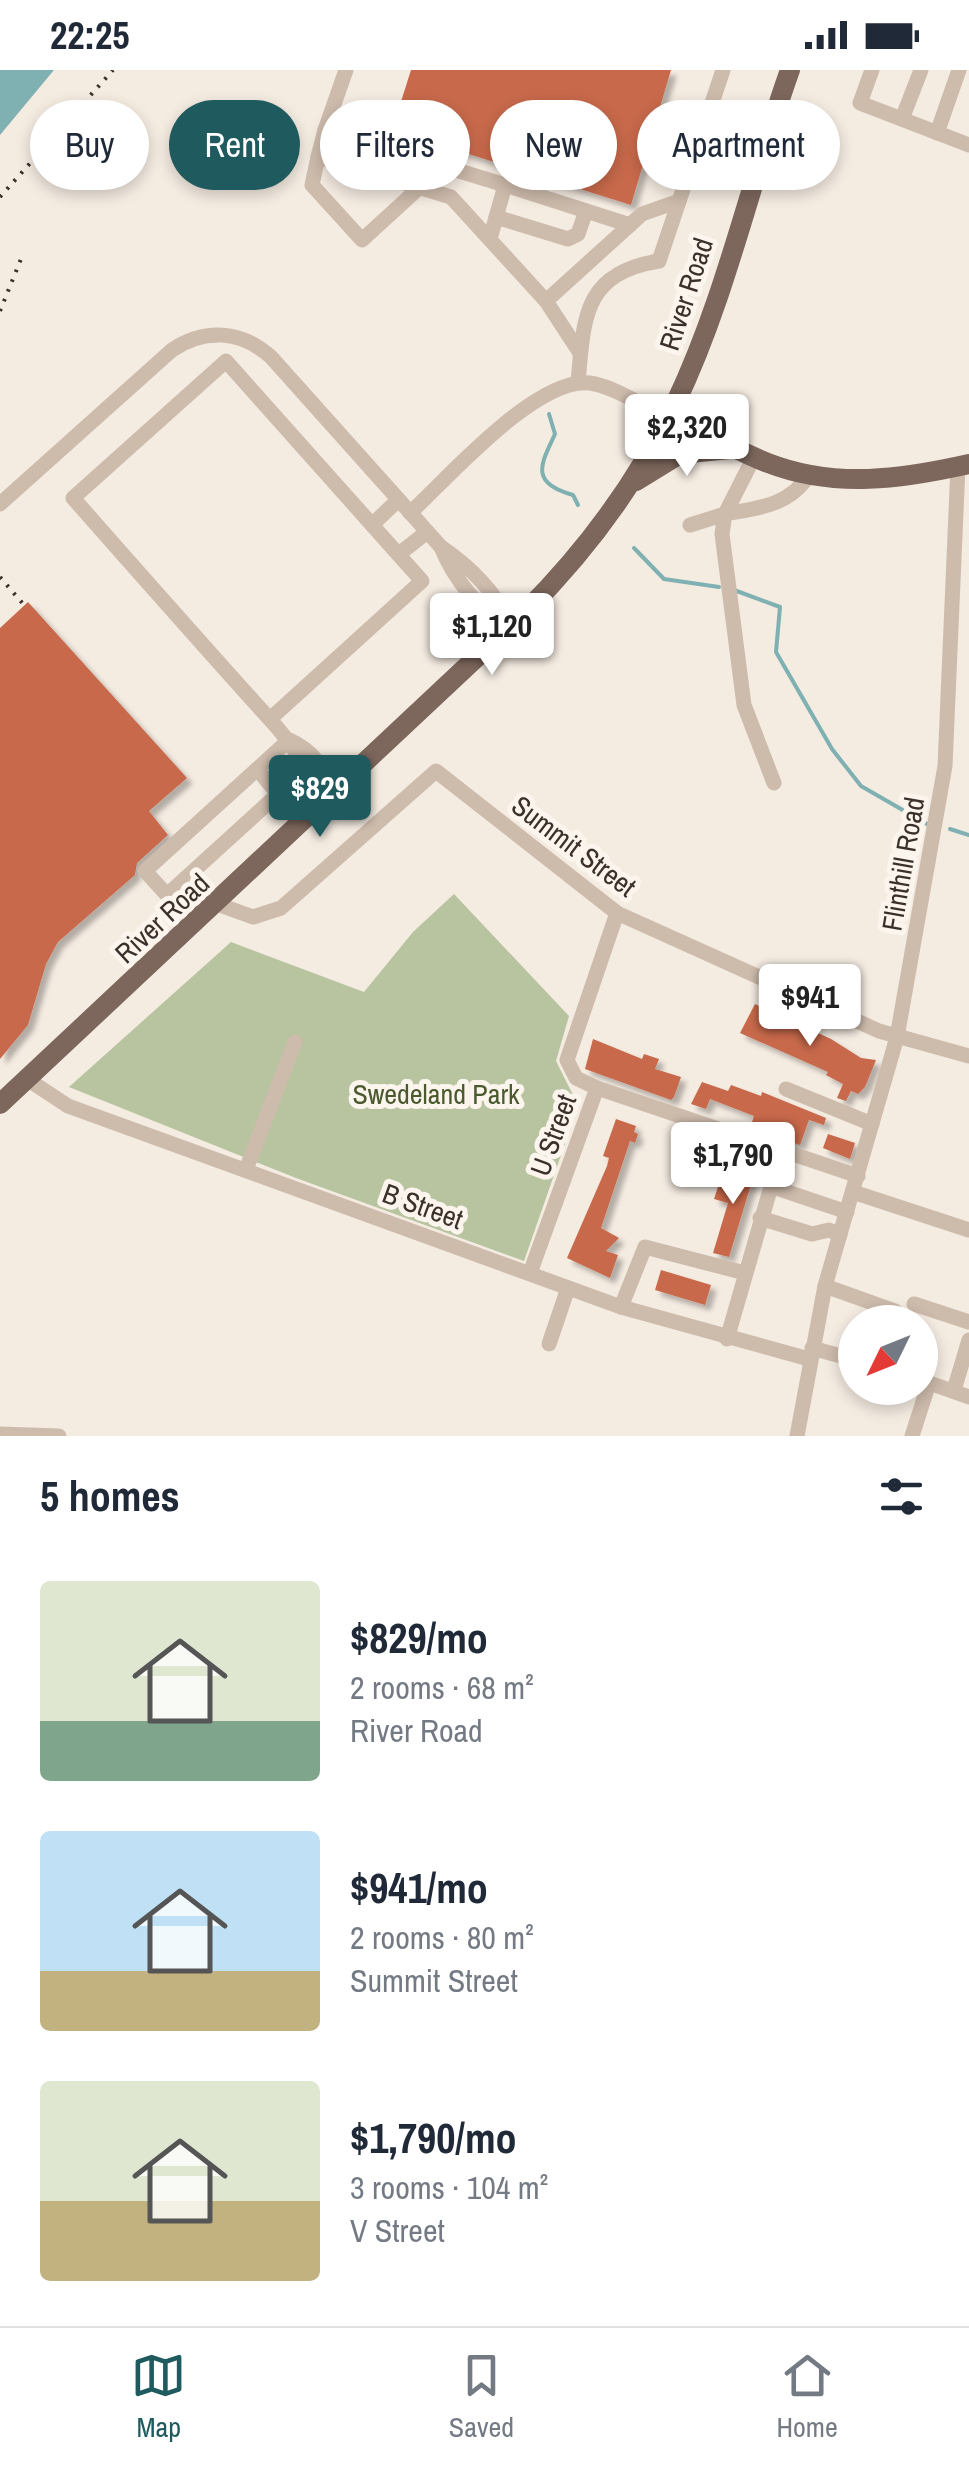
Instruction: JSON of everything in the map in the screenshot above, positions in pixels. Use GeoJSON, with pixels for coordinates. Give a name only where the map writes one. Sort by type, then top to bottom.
{"type":"FeatureCollection","features":[{"type":"Feature","properties":{"kind":"main road","name":"River Road"},"geometry":{"type":"LineString","coordinates":[[0,1104],[510,626],[582,551],[631,485],[697,352],[790,70]]}},
{"type":"Feature","properties":{"kind":"main road"},"geometry":{"type":"LineString","coordinates":[[668,417],[745,453],[809,475],[884,480],[964,465]]}},
{"type":"Feature","properties":{"kind":"main road"},"geometry":{"type":"LineString","coordinates":[[631,485],[680,454],[745,453]]}},
{"type":"Feature","properties":{"kind":"street"},"geometry":{"type":"LineString","coordinates":[[336,100],[346,70]]}},
{"type":"Feature","properties":{"kind":"street"},"geometry":{"type":"LineString","coordinates":[[578,382],[584,315],[595,293],[613,276],[635,265],[659,261],[723,70]]}},
{"type":"Feature","properties":{"kind":"street"},"geometry":{"type":"LineString","coordinates":[[872,70],[860,103],[969,145]]}},
{"type":"Feature","properties":{"kind":"street"},"geometry":{"type":"LineString","coordinates":[[902,119],[921,70]]}},
{"type":"Feature","properties":{"kind":"street"},"geometry":{"type":"LineString","coordinates":[[937,132],[959,70]]}},
{"type":"Feature","properties":{"kind":"street"},"geometry":{"type":"LineString","coordinates":[[320,150],[312,184],[362,240],[417,190]]}},
{"type":"Feature","properties":{"kind":"street"},"geometry":{"type":"LineString","coordinates":[[429,190],[451,197],[490,239],[546,301],[580,354]]}},
{"type":"Feature","properties":{"kind":"street"},"geometry":{"type":"LineString","coordinates":[[490,239],[504,190]]}},
{"type":"Feature","properties":{"kind":"street"},"geometry":{"type":"LineString","coordinates":[[521,190],[630,225]]}},
{"type":"Feature","properties":{"kind":"street"},"geometry":{"type":"LineString","coordinates":[[546,301],[642,214],[679,201]]}},
{"type":"Feature","properties":{"kind":"street"},"geometry":{"type":"LineString","coordinates":[[496,217],[568,239],[578,234],[586,210]]}},
{"type":"Feature","properties":{"kind":"street"},"geometry":{"type":"LineString","coordinates":[[0,504],[172,350],[195,338],[220,334],[242,338],[271,357],[440,548],[461,560],[504,608],[510,626]]}},
{"type":"Feature","properties":{"kind":"street"},"geometry":{"type":"LineString","coordinates":[[270,719],[422,580],[226,361],[73,498],[270,719],[289,740],[304,747],[319,763],[335,792]]}},
{"type":"Feature","properties":{"kind":"street"},"geometry":{"type":"LineString","coordinates":[[410,513],[538,398],[578,382],[597,384],[668,417]]}},
{"type":"Feature","properties":{"kind":"street"},"geometry":{"type":"LineString","coordinates":[[745,453],[722,534],[744,705],[774,783]]}},
{"type":"Feature","properties":{"kind":"street","name":"Flinthill Road"},"geometry":{"type":"LineString","coordinates":[[797,1436],[825,1286],[896,1037],[944,766],[964,465]]}},
{"type":"Feature","properties":{"kind":"street"},"geometry":{"type":"LineString","coordinates":[[690,524],[770,506],[800,488],[809,475]]}},
{"type":"Feature","properties":{"kind":"street"},"geometry":{"type":"LineString","coordinates":[[372,525],[398,500]]}},
{"type":"Feature","properties":{"kind":"street"},"geometry":{"type":"LineString","coordinates":[[399,554],[427,532]]}},
{"type":"Feature","properties":{"kind":"street"},"geometry":{"type":"LineString","coordinates":[[257,769],[278,794],[167,896],[145,871],[257,769],[289,740]]}},
{"type":"Feature","properties":{"kind":"street","name":"Summit Street"},"geometry":{"type":"LineString","coordinates":[[216,904],[246,916],[281,908],[436,771],[617,913],[896,1037],[969,1056]]}},
{"type":"Feature","properties":{"kind":"street"},"geometry":{"type":"LineString","coordinates":[[168,850],[190,874]]}},
{"type":"Feature","properties":{"kind":"street","name":"U Street"},"geometry":{"type":"LineString","coordinates":[[530,1272],[597,1088],[576,1078],[567,1060],[617,913]]}},
{"type":"Feature","properties":{"kind":"street"},"geometry":{"type":"LineString","coordinates":[[247,1168],[295,1042]]}},
{"type":"Feature","properties":{"kind":"street","name":"B Street"},"geometry":{"type":"LineString","coordinates":[[27,1079],[68,1106],[622,1307],[726,1339],[838,1357]]}},
{"type":"Feature","properties":{"kind":"street"},"geometry":{"type":"LineString","coordinates":[[597,1088],[858,1176]]}},
{"type":"Feature","properties":{"kind":"street"},"geometry":{"type":"LineString","coordinates":[[786,1089],[872,1124]]}},
{"type":"Feature","properties":{"kind":"street"},"geometry":{"type":"LineString","coordinates":[[726,1339],[781,1152]]}},
{"type":"Feature","properties":{"kind":"street"},"geometry":{"type":"LineString","coordinates":[[770,1186],[847,1212]]}},
{"type":"Feature","properties":{"kind":"street"},"geometry":{"type":"LineString","coordinates":[[853,1192],[969,1230]]}},
{"type":"Feature","properties":{"kind":"street"},"geometry":{"type":"LineString","coordinates":[[760,1218],[812,1234],[828,1230],[840,1235]]}},
{"type":"Feature","properties":{"kind":"street"},"geometry":{"type":"LineString","coordinates":[[622,1307],[645,1247],[745,1272]]}},
{"type":"Feature","properties":{"kind":"street"},"geometry":{"type":"LineString","coordinates":[[825,1286],[886,1305]]}},
{"type":"Feature","properties":{"kind":"street"},"geometry":{"type":"LineString","coordinates":[[549,1344],[568,1288]]}},
{"type":"Feature","properties":{"kind":"street"},"geometry":{"type":"LineString","coordinates":[[914,1304],[969,1322]]}},
{"type":"Feature","properties":{"kind":"street"},"geometry":{"type":"LineString","coordinates":[[961,1393],[969,1340]]}},
{"type":"Feature","properties":{"kind":"street"},"geometry":{"type":"LineString","coordinates":[[912,1436],[919,1405]]}},
{"type":"Feature","properties":{"kind":"street"},"geometry":{"type":"LineString","coordinates":[[0,1434],[59,1436]]}},
{"type":"Feature","properties":{"kind":"green space","name":"Swedeland Park"},"geometry":{"type":"Polygon","coordinates":[[[454,894],[569,1016],[556,1061],[573,1095],[568,1135],[524,1261],[296,1178],[69,1087],[231,942],[364,992],[413,932],[454,894]]]}},
{"type":"Feature","properties":{"kind":"water"},"geometry":{"type":"Polygon","coordinates":[[[0,70],[54,70],[0,135],[0,70]]]}},
{"type":"Feature","properties":{"kind":"building"},"geometry":{"type":"Polygon","coordinates":[[[411,70],[671,70],[662,100],[637,100],[637,185],[631,205],[583,190],[617,190],[617,100],[490,100],[490,161],[470,154],[470,100],[402,100],[411,70]]]}},
{"type":"Feature","properties":{"kind":"building"},"geometry":{"type":"Polygon","coordinates":[[[28,602],[187,778],[149,811],[168,835],[137,863],[135,875],[58,942],[46,964],[28,1025],[0,1059],[0,628],[28,602]]]}},
{"type":"Feature","properties":{"kind":"building"},"geometry":{"type":"Polygon","coordinates":[[[755,1004],[831,1039],[861,1058],[876,1060],[865,1087],[858,1094],[851,1091],[846,1101],[837,1098],[843,1084],[826,1075],[828,1072],[740,1033],[755,1004]]]}},
{"type":"Feature","properties":{"kind":"building"},"geometry":{"type":"Polygon","coordinates":[[[593,1039],[642,1059],[644,1054],[659,1059],[655,1069],[681,1077],[674,1097],[671,1100],[585,1069],[593,1039]]]}},
{"type":"Feature","properties":{"kind":"building"},"geometry":{"type":"Polygon","coordinates":[[[702,1082],[728,1091],[731,1085],[761,1096],[762,1092],[826,1118],[824,1125],[809,1120],[800,1145],[750,1128],[754,1116],[710,1099],[706,1109],[691,1104],[702,1082]]]}},
{"type":"Feature","properties":{"kind":"building"},"geometry":{"type":"Polygon","coordinates":[[[616,1119],[636,1126],[634,1132],[638,1134],[635,1143],[630,1141],[601,1228],[619,1238],[606,1251],[618,1255],[610,1278],[567,1258],[607,1166],[609,1158],[603,1156],[616,1119]]]}},
{"type":"Feature","properties":{"kind":"building"},"geometry":{"type":"Polygon","coordinates":[[[828,1134],[855,1143],[850,1159],[823,1148],[828,1134]]]}},
{"type":"Feature","properties":{"kind":"building"},"geometry":{"type":"Polygon","coordinates":[[[738,1162],[756,1168],[729,1257],[713,1253],[728,1203],[714,1199],[719,1184],[730,1188],[738,1162]]]}},
{"type":"Feature","properties":{"kind":"building"},"geometry":{"type":"Polygon","coordinates":[[[661,1270],[711,1285],[705,1305],[655,1290],[661,1270]]]}},
{"type":"Feature","properties":{"kind":"waterway"},"geometry":{"type":"LineString","coordinates":[[549,414],[555,434],[543,463],[544,478],[550,485],[573,495],[578,505]]}},
{"type":"Feature","properties":{"kind":"waterway"},"geometry":{"type":"LineString","coordinates":[[634,548],[664,579],[719,587]]}},
{"type":"Feature","properties":{"kind":"waterway"},"geometry":{"type":"LineString","coordinates":[[734,590],[780,607],[776,652],[832,749],[861,786],[927,824]]}},
{"type":"Feature","properties":{"kind":"waterway"},"geometry":{"type":"LineString","coordinates":[[950,829],[969,835]]}},
{"type":"Feature","properties":{"kind":"railway"},"geometry":{"type":"LineString","coordinates":[[0,197],[113,70]]}},
{"type":"Feature","properties":{"kind":"railway"},"geometry":{"type":"LineString","coordinates":[[0,311],[21,259]]}},
{"type":"Feature","properties":{"kind":"railway"},"geometry":{"type":"LineString","coordinates":[[0,577],[24,605]]}}]}
